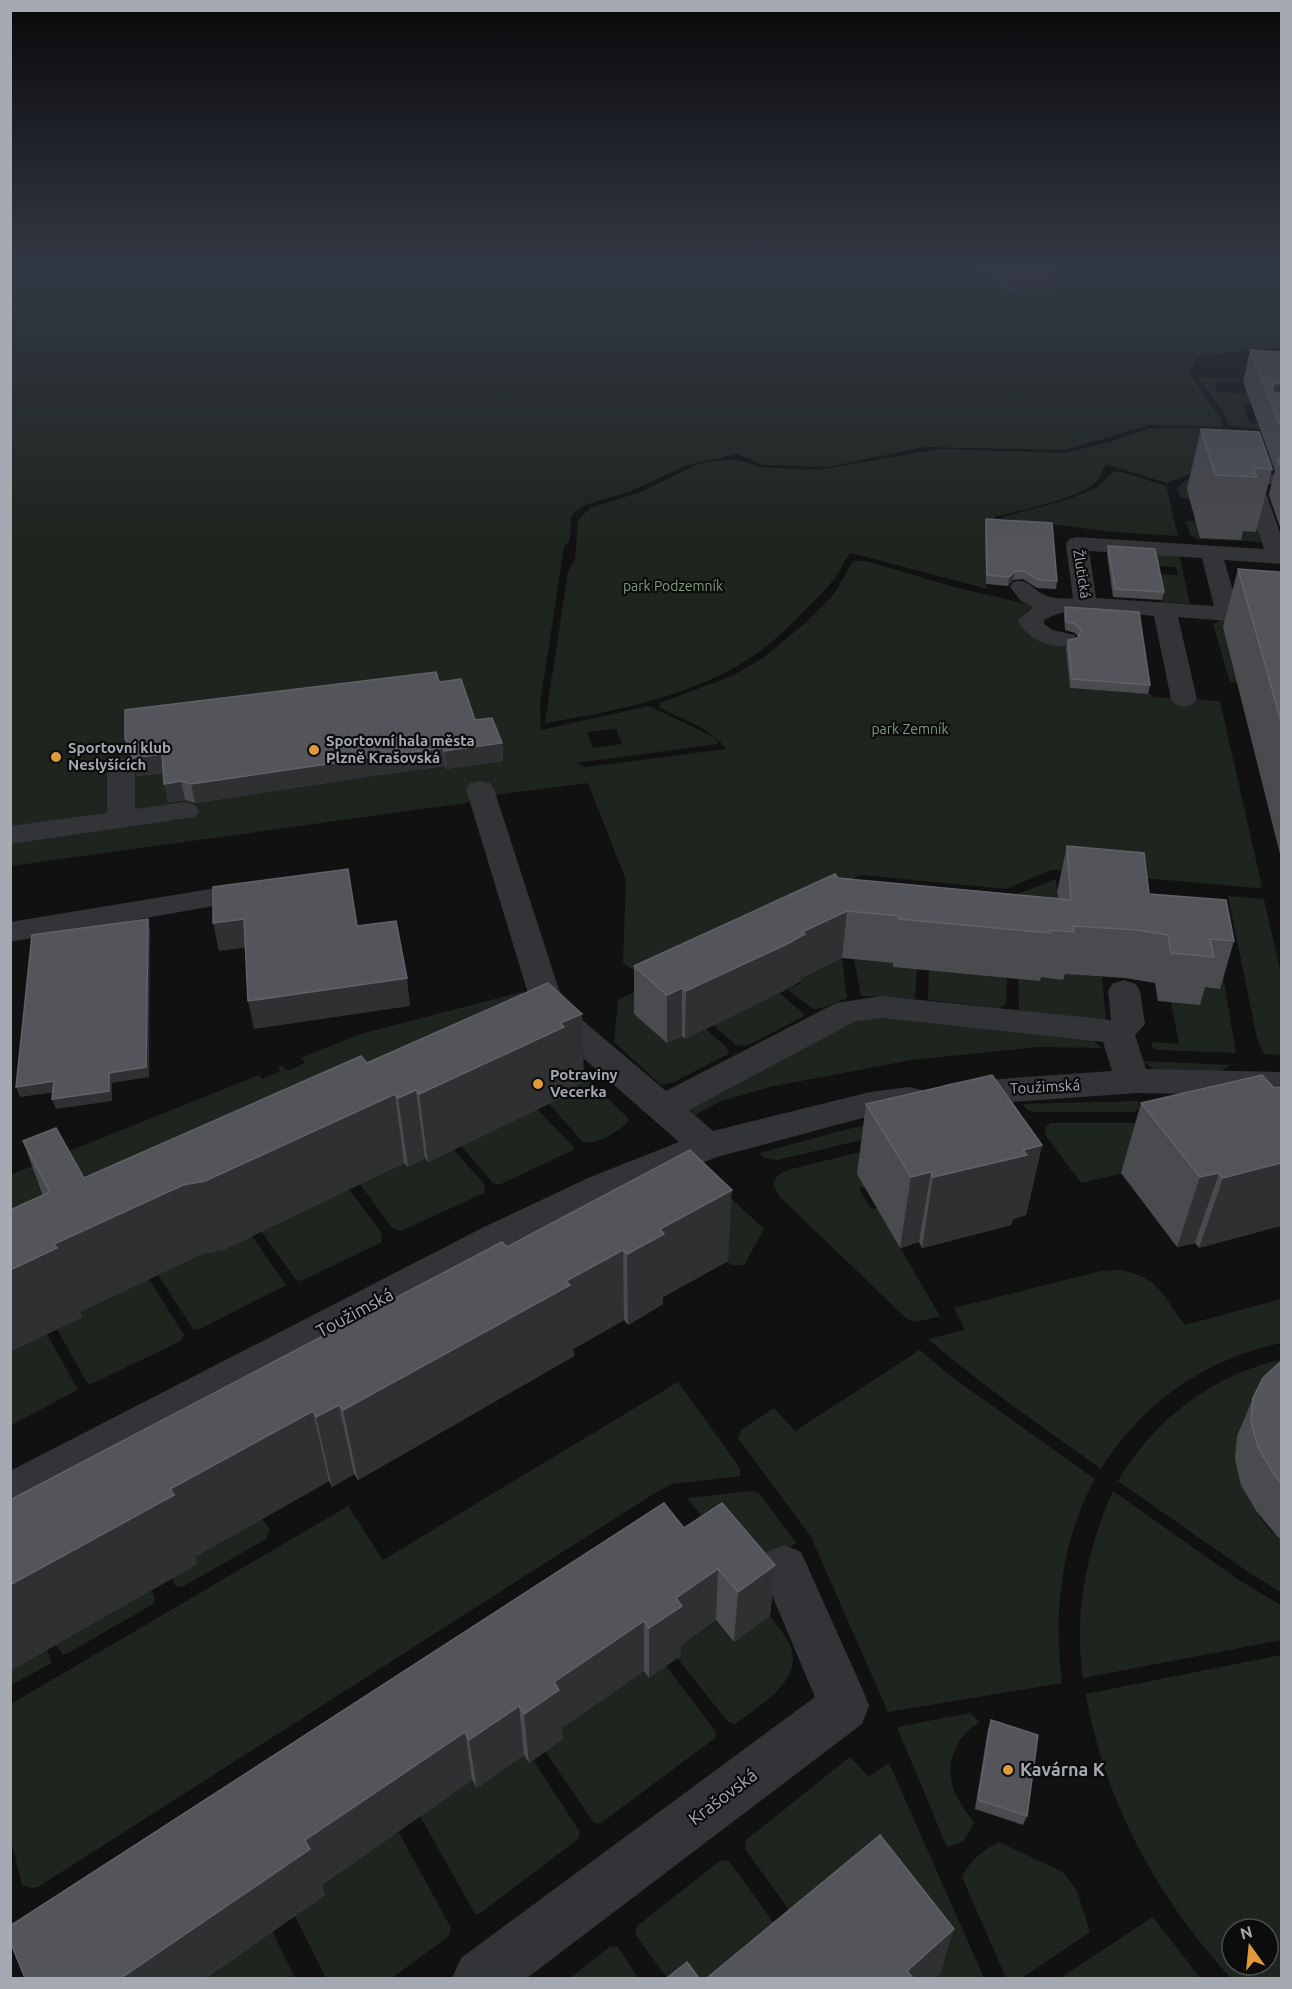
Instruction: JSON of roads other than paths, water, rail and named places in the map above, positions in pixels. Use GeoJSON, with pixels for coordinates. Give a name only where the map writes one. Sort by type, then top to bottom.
{"type":"FeatureCollection","features":[{"type":"Feature","properties":{"kind":"street"},"geometry":{"type":"LineString","coordinates":[[1261,478],[1276,556],[1278,582]]}},
{"type":"Feature","properties":{"kind":"street","name":"Žlutická"},"geometry":{"type":"LineString","coordinates":[[1211,552],[1239,614],[1076,605],[1077,544],[1211,552],[1276,556]]}},
{"type":"Feature","properties":{"kind":"street"},"geometry":{"type":"LineString","coordinates":[[1021,587],[1035,600],[1076,605]]}},
{"type":"Feature","properties":{"kind":"street"},"geometry":{"type":"LineString","coordinates":[[1065,640],[1037,632],[1030,620],[1036,613],[1076,605]]}},
{"type":"Feature","properties":{"kind":"street"},"geometry":{"type":"LineString","coordinates":[[1164,609],[1184,699]]}},
{"type":"Feature","properties":{"kind":"street"},"geometry":{"type":"LineString","coordinates":[[121,766],[121,820]]}},
{"type":"Feature","properties":{"kind":"street"},"geometry":{"type":"LineString","coordinates":[[480,789],[543,990],[562,1021],[664,1107],[706,1146]]}},
{"type":"Feature","properties":{"kind":"street"},"geometry":{"type":"LineString","coordinates":[[10,835],[185,811]]}},
{"type":"Feature","properties":{"kind":"street"},"geometry":{"type":"LineString","coordinates":[[10,932],[253,891]]}},
{"type":"Feature","properties":{"kind":"street"},"geometry":{"type":"LineString","coordinates":[[664,1107],[848,1011],[882,1007],[1117,1032],[1128,1024],[1124,991]]}},
{"type":"Feature","properties":{"kind":"street"},"geometry":{"type":"LineString","coordinates":[[1117,1032],[1133,1082]]}},
{"type":"Feature","properties":{"kind":"street","name":"Toužimská"},"geometry":{"type":"LineString","coordinates":[[10,1494],[498,1238],[601,1188],[706,1146],[870,1104],[986,1090],[1133,1082],[1263,1093]]}},
{"type":"Feature","properties":{"kind":"street","name":"Krašovská"},"geometry":{"type":"LineString","coordinates":[[481,1978],[844,1706],[784,1567]]}},
{"type":"Feature","properties":{"kind":"place","name":"Sportovní hala města Plzně Krašovská"},"geometry":{"type":"Point","coordinates":[314,750]}},
{"type":"Feature","properties":{"kind":"place","name":"Sportovní klub Neslyšících"},"geometry":{"type":"Point","coordinates":[56,757]}},
{"type":"Feature","properties":{"kind":"place","name":"Potraviny Vecerka"},"geometry":{"type":"Point","coordinates":[538,1084]}},
{"type":"Feature","properties":{"kind":"place","name":"Kavárna K"},"geometry":{"type":"Point","coordinates":[1008,1770]}},
{"type":"Feature","properties":{"kind":"park label","name":"park Podzemník"},"geometry":{"type":"Point","coordinates":[673,586]}},
{"type":"Feature","properties":{"kind":"park label","name":"park Zemník"},"geometry":{"type":"Point","coordinates":[910,729]}}]}
